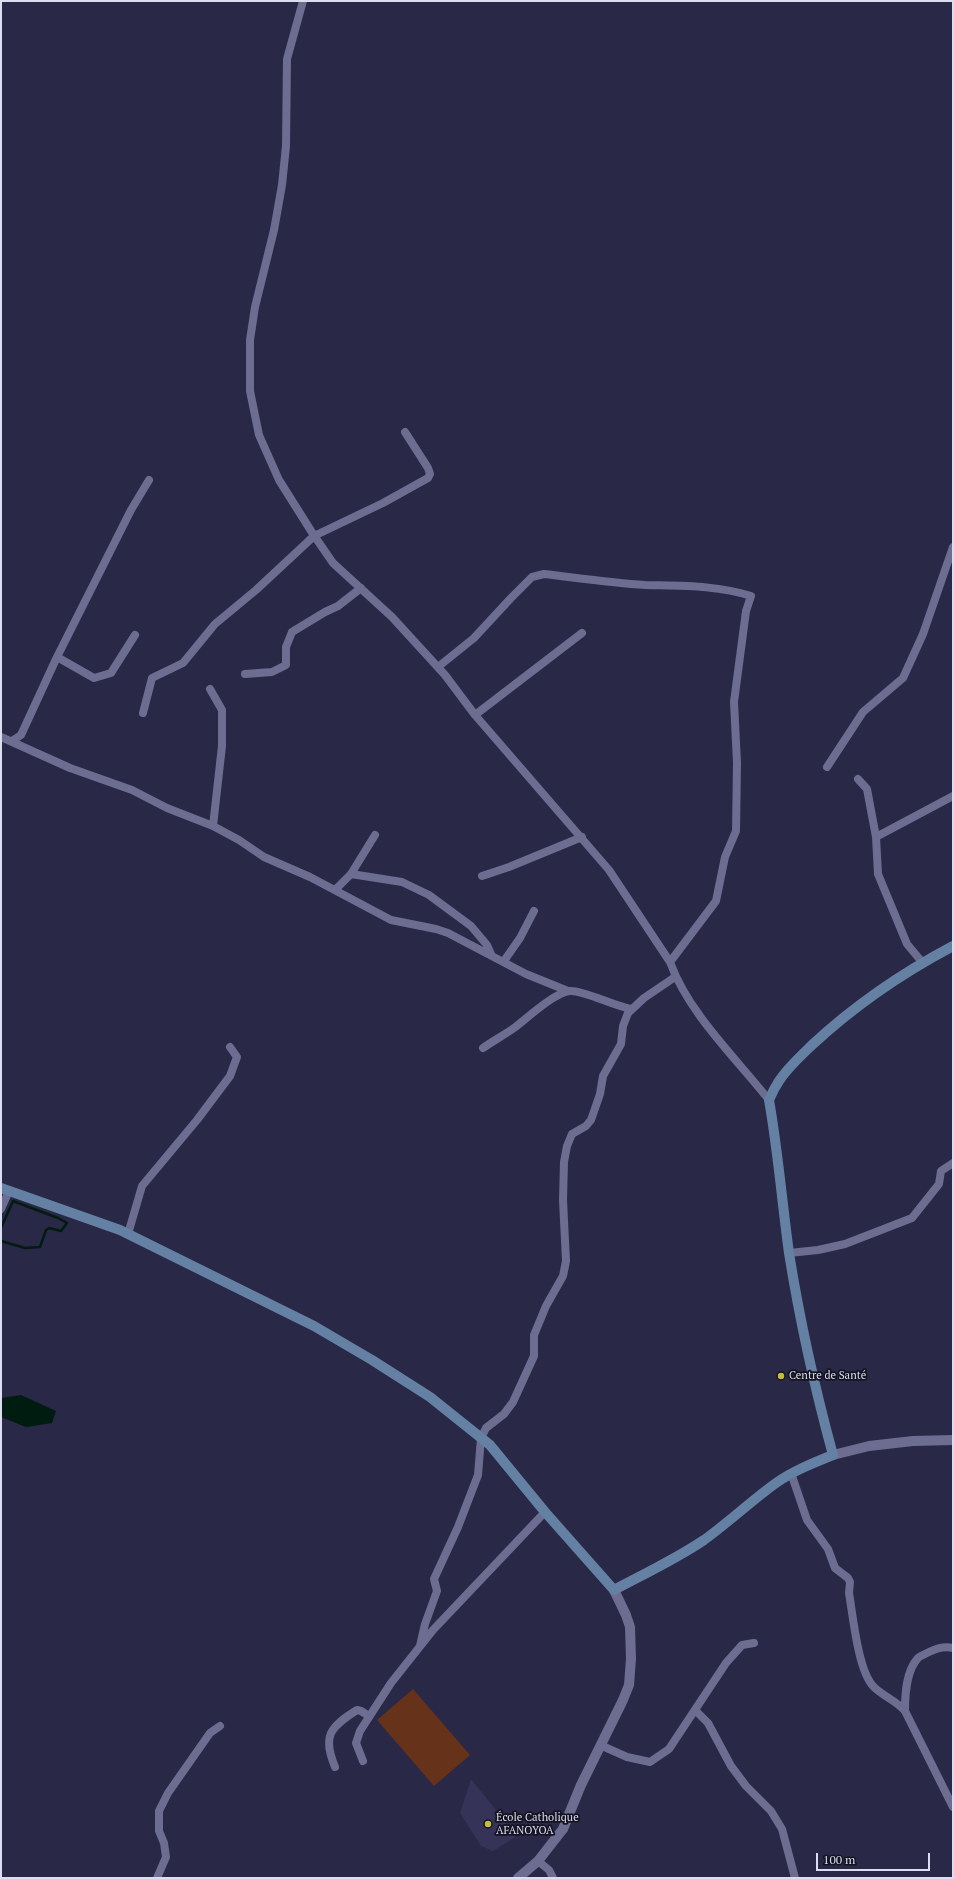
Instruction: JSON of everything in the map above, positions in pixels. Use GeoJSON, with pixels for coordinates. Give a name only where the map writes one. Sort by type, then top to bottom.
{"type":"FeatureCollection","features":[{"type":"Feature","properties":{"kind":"main road"},"geometry":{"type":"LineString","coordinates":[[5,1189],[56,1206],[128,1234],[321,1330],[430,1397],[481,1438],[501,1457],[545,1512],[614,1590],[681,1555],[706,1539],[791,1473],[833,1455],[813,1379],[789,1253],[769,1100],[780,1080],[794,1063],[827,1032],[871,996],[922,962],[953,946]]}},
{"type":"Feature","properties":{"kind":"street"},"geometry":{"type":"LineString","coordinates":[[303,1],[287,59],[286,146],[282,185],[274,230],[255,307],[250,340],[249,378],[252,404],[263,445],[279,480],[314,536],[333,563],[392,617],[438,667],[475,715],[609,870],[670,962],[675,977],[720,1041],[769,1100]]}},
{"type":"Feature","properties":{"kind":"street"},"geometry":{"type":"LineString","coordinates":[[143,713],[152,678],[184,662],[215,624],[256,590],[314,536],[383,503],[428,478],[430,474],[428,468],[405,432]]}},
{"type":"Feature","properties":{"kind":"street"},"geometry":{"type":"LineString","coordinates":[[12,741],[21,735],[57,657],[131,510],[149,480]]}},
{"type":"Feature","properties":{"kind":"street"},"geometry":{"type":"LineString","coordinates":[[827,768],[863,712],[903,678],[924,634],[953,547]]}},
{"type":"Feature","properties":{"kind":"street"},"geometry":{"type":"LineString","coordinates":[[438,667],[474,638],[510,598],[532,577],[544,574],[644,585],[689,586],[732,590],[751,596],[746,611],[734,702],[737,763],[736,831],[725,857],[716,901],[670,962]]}},
{"type":"Feature","properties":{"kind":"street"},"geometry":{"type":"LineString","coordinates":[[245,674],[272,672],[286,665],[286,647],[292,632],[338,606],[361,588]]}},
{"type":"Feature","properties":{"kind":"street"},"geometry":{"type":"LineString","coordinates":[[475,715],[582,633]]}},
{"type":"Feature","properties":{"kind":"street"},"geometry":{"type":"LineString","coordinates":[[57,657],[94,678],[111,673],[135,635]]}},
{"type":"Feature","properties":{"kind":"street"},"geometry":{"type":"LineString","coordinates":[[210,689],[222,710],[222,746],[213,826]]}},
{"type":"Feature","properties":{"kind":"street"},"geometry":{"type":"LineString","coordinates":[[1,737],[70,768],[132,790],[161,805],[213,826],[239,840],[264,858],[335,890],[391,920],[436,929],[491,954],[526,974],[568,991],[576,992],[619,1007],[631,1009]]}},
{"type":"Feature","properties":{"kind":"street"},"geometry":{"type":"LineString","coordinates":[[858,779],[867,789],[876,837],[878,874],[907,944],[922,962]]}},
{"type":"Feature","properties":{"kind":"street"},"geometry":{"type":"LineString","coordinates":[[876,837],[953,796]]}},
{"type":"Feature","properties":{"kind":"street"},"geometry":{"type":"LineString","coordinates":[[335,890],[351,874],[376,835]]}},
{"type":"Feature","properties":{"kind":"street"},"geometry":{"type":"LineString","coordinates":[[482,876],[509,867],[582,837]]}},
{"type":"Feature","properties":{"kind":"street"},"geometry":{"type":"LineString","coordinates":[[351,874],[402,882],[429,895],[471,926],[487,945],[491,954]]}},
{"type":"Feature","properties":{"kind":"street"},"geometry":{"type":"LineString","coordinates":[[504,961],[520,938],[534,911]]}},
{"type":"Feature","properties":{"kind":"street"},"geometry":{"type":"LineString","coordinates":[[420,1646],[425,1624],[437,1591],[434,1579],[458,1527],[478,1475],[481,1438],[486,1428],[504,1414],[512,1402],[534,1356],[534,1335],[546,1306],[563,1276],[566,1261],[563,1200],[564,1162],[567,1146],[572,1134],[586,1126],[591,1120],[600,1094],[603,1076],[621,1044],[623,1026],[631,1009],[644,998],[675,977]]}},
{"type":"Feature","properties":{"kind":"street"},"geometry":{"type":"LineString","coordinates":[[483,1048],[514,1028],[543,1005],[568,991]]}},
{"type":"Feature","properties":{"kind":"street"},"geometry":{"type":"LineString","coordinates":[[128,1234],[142,1186],[197,1120],[230,1076],[237,1057],[230,1047]]}},
{"type":"Feature","properties":{"kind":"street"},"geometry":{"type":"LineString","coordinates":[[789,1253],[818,1250],[845,1244],[912,1218],[938,1184],[941,1171],[953,1163]]}},
{"type":"Feature","properties":{"kind":"street"},"geometry":{"type":"LineString","coordinates":[[1,1209],[5,1189]]}},
{"type":"Feature","properties":{"kind":"street"},"geometry":{"type":"LineString","coordinates":[[833,1455],[870,1446],[953,1440]]}},
{"type":"Feature","properties":{"kind":"street"},"geometry":{"type":"LineString","coordinates":[[791,1473],[807,1520],[828,1549],[835,1568],[848,1578],[850,1582],[849,1593],[862,1666],[872,1686],[900,1705],[905,1711],[953,1807]]}},
{"type":"Feature","properties":{"kind":"street"},"geometry":{"type":"LineString","coordinates":[[363,1761],[356,1743],[360,1731],[368,1716],[420,1646],[478,1581],[545,1512]]}},
{"type":"Feature","properties":{"kind":"street"},"geometry":{"type":"LineString","coordinates":[[518,1878],[538,1861],[563,1829],[581,1785],[623,1700],[631,1678],[630,1627],[614,1590]]}},
{"type":"Feature","properties":{"kind":"street"},"geometry":{"type":"LineString","coordinates":[[600,1745],[627,1757],[650,1762],[669,1749],[726,1663],[742,1645],[754,1643]]}},
{"type":"Feature","properties":{"kind":"street"},"geometry":{"type":"LineString","coordinates":[[905,1711],[906,1691],[911,1669],[919,1657],[933,1650],[947,1646],[953,1648]]}},
{"type":"Feature","properties":{"kind":"street"},"geometry":{"type":"LineString","coordinates":[[334,1767],[327,1740],[330,1734],[335,1727],[357,1710],[368,1716]]}},
{"type":"Feature","properties":{"kind":"street"},"geometry":{"type":"LineString","coordinates":[[695,1710],[708,1722],[731,1766],[746,1786],[771,1811],[782,1829],[795,1878]]}},
{"type":"Feature","properties":{"kind":"street"},"geometry":{"type":"LineString","coordinates":[[157,1878],[166,1857],[164,1843],[159,1831],[159,1811],[168,1793],[210,1732],[220,1726]]}},
{"type":"Feature","properties":{"kind":"street"},"geometry":{"type":"LineString","coordinates":[[538,1861],[549,1870],[553,1878]]}},
{"type":"Feature","properties":{"kind":"shaded area"},"geometry":{"type":"Polygon","coordinates":[[[21,1395],[56,1411],[52,1423],[26,1427],[1,1417],[1,1398],[21,1395]]]}},
{"type":"Feature","properties":{"kind":"shaded area"},"geometry":{"type":"Polygon","coordinates":[[[413,1689],[470,1755],[434,1786],[377,1720],[413,1689]]]}},
{"type":"Feature","properties":{"kind":"shaded area","name":"École Catholique AFANOYOA"},"geometry":{"type":"Polygon","coordinates":[[[471,1779],[517,1836],[493,1851],[481,1846],[460,1813],[471,1779]]]}},
{"type":"Feature","properties":{"kind":"waterway"},"geometry":{"type":"LineString","coordinates":[[1,1228],[13,1201],[58,1218],[67,1223],[61,1231],[49,1228],[46,1230],[40,1247],[25,1248],[1,1241]]}},
{"type":"Feature","properties":{"kind":"place","name":"Centre de Santé"},"geometry":{"type":"Point","coordinates":[781,1376]}},
{"type":"Feature","properties":{"kind":"place","name":"École Catholique AFANOYOA"},"geometry":{"type":"Point","coordinates":[488,1824]}}]}
